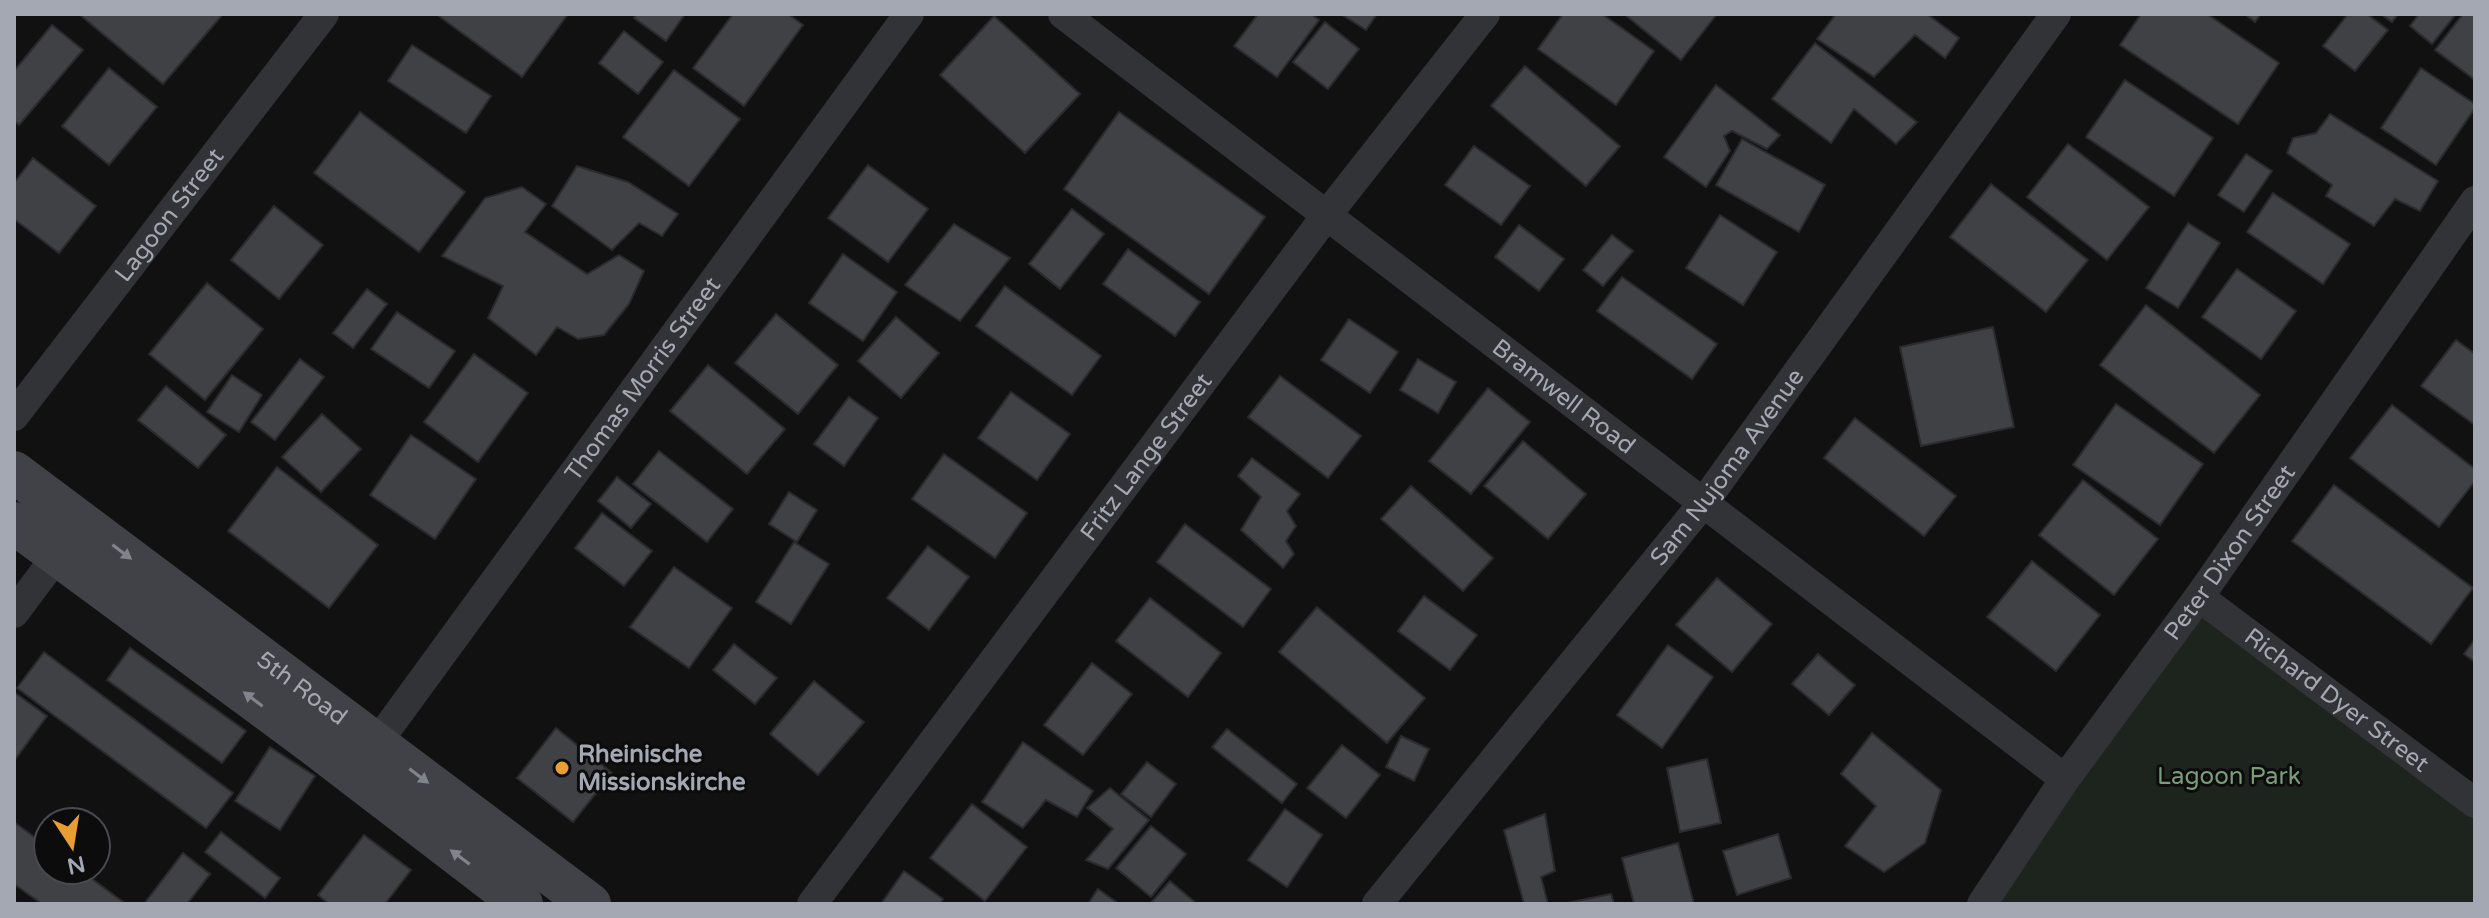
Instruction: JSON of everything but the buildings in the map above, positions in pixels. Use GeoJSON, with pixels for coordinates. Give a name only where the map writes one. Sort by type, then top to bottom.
{"type":"FeatureCollection","features":[{"type":"Feature","properties":{"kind":"main road","name":"5th Road"},"geometry":{"type":"LineString","coordinates":[[14,472],[376,744],[519,892]]}},
{"type":"Feature","properties":{"kind":"main road","name":"5th Road"},"geometry":{"type":"LineString","coordinates":[[14,523],[519,892],[590,904]]}},
{"type":"Feature","properties":{"kind":"street","name":"Lagoon Street"},"geometry":{"type":"LineString","coordinates":[[14,416],[324,14]]}},
{"type":"Feature","properties":{"kind":"street","name":"Thomas Morris Street"},"geometry":{"type":"LineString","coordinates":[[376,744],[909,14]]}},
{"type":"Feature","properties":{"kind":"street","name":"Bramwell Road"},"geometry":{"type":"LineString","coordinates":[[1063,14],[2065,779]]}},
{"type":"Feature","properties":{"kind":"street","name":"Fritz Lange Street"},"geometry":{"type":"LineString","coordinates":[[812,904],[1326,216],[1485,14]]}},
{"type":"Feature","properties":{"kind":"street","name":"Sam Nujoma Avenue"},"geometry":{"type":"LineString","coordinates":[[1377,904],[1704,502],[2056,14]]}},
{"type":"Feature","properties":{"kind":"street","name":"Peter Dixon Street"},"geometry":{"type":"LineString","coordinates":[[1982,904],[2065,779],[2199,597],[2475,201]]}},
{"type":"Feature","properties":{"kind":"street"},"geometry":{"type":"LineString","coordinates":[[14,613],[83,522]]}},
{"type":"Feature","properties":{"kind":"street","name":"Richard Dyer Street"},"geometry":{"type":"LineString","coordinates":[[2199,597],[2475,803]]}},
{"type":"Feature","properties":{"kind":"green space","name":"Lagoon Park"},"geometry":{"type":"Polygon","coordinates":[[[2199,597],[2475,803],[2475,904],[1985,904],[2199,597]]]}},
{"type":"Feature","properties":{"kind":"place","name":"Rheinische Missionskirche"},"geometry":{"type":"Point","coordinates":[562,768]}}]}
